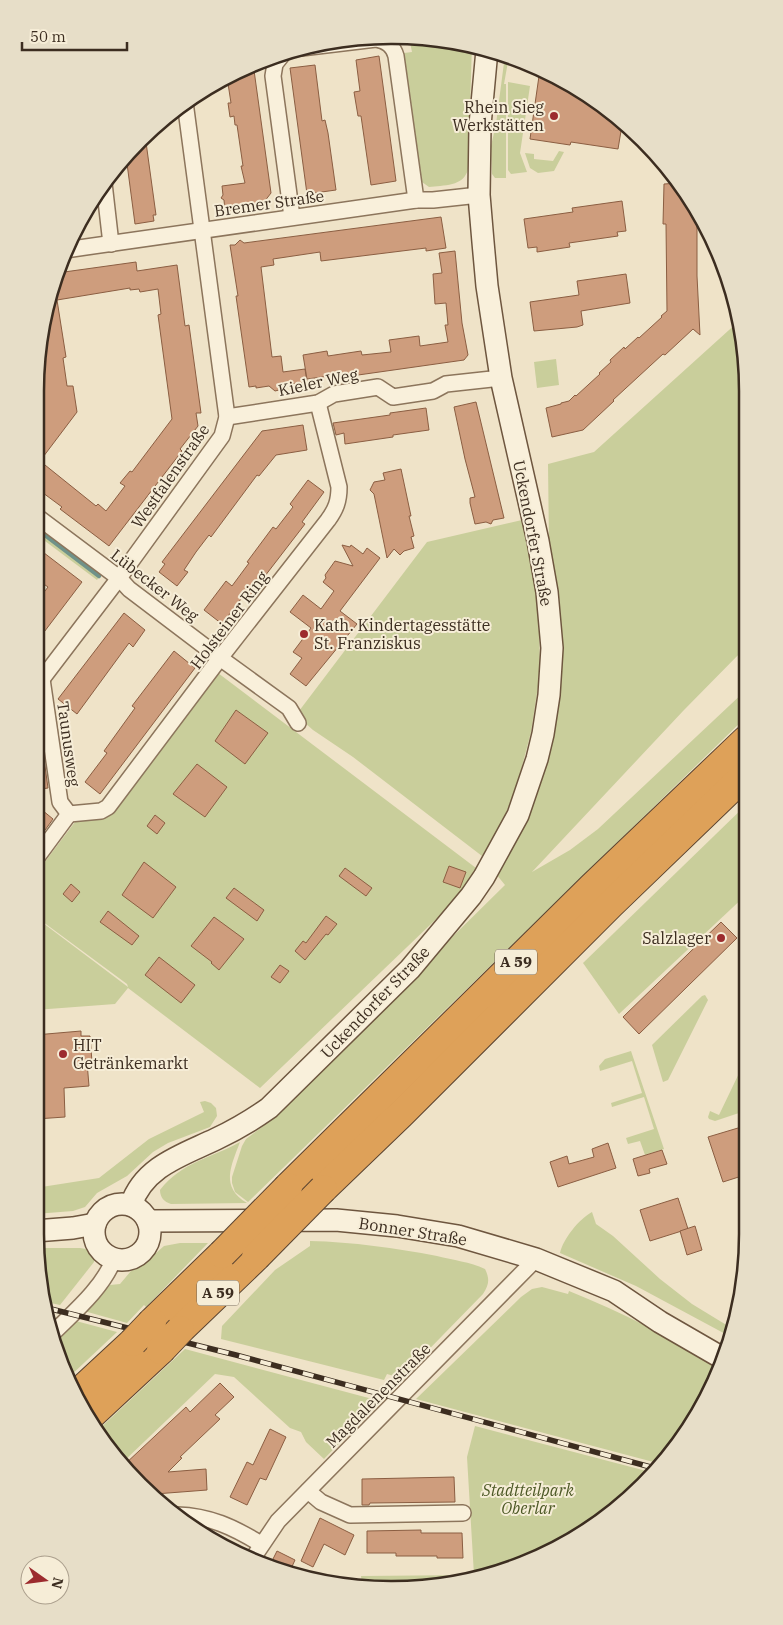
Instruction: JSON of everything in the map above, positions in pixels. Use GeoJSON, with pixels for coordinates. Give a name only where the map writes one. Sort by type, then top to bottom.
{"type":"FeatureCollection","features":[{"type":"Feature","properties":{"kind":"highway","name":"A 59"},"geometry":{"type":"LineString","coordinates":[[81,1390],[222,1254],[592,887],[739,747]]}},
{"type":"Feature","properties":{"kind":"highway","name":"A 59"},"geometry":{"type":"LineString","coordinates":[[93,1413],[256,1257],[611,904],[739,781]]}},
{"type":"Feature","properties":{"kind":"street"},"geometry":{"type":"LineString","coordinates":[[388,44],[396,56],[416,200]]}},
{"type":"Feature","properties":{"kind":"street","name":"Uckendorfer Straße"},"geometry":{"type":"LineString","coordinates":[[131,1205],[140,1187],[154,1171],[176,1156],[202,1146],[247,1124],[269,1108],[410,970],[471,896],[484,877],[518,815],[537,758],[549,695],[552,648],[550,618],[542,561],[501,378],[487,286],[479,195],[480,125],[486,57]]}},
{"type":"Feature","properties":{"kind":"street"},"geometry":{"type":"LineString","coordinates":[[275,64],[273,76],[292,218]]}},
{"type":"Feature","properties":{"kind":"street","name":"Westfalenstraße"},"geometry":{"type":"LineString","coordinates":[[44,676],[119,578],[222,436],[227,416],[186,111]]}},
{"type":"Feature","properties":{"kind":"street"},"geometry":{"type":"LineString","coordinates":[[105,194],[111,244]]}},
{"type":"Feature","properties":{"kind":"street","name":"Bremer Straße"},"geometry":{"type":"LineString","coordinates":[[75,249],[416,200],[479,195]]}},
{"type":"Feature","properties":{"kind":"street","name":"Kieler Weg"},"geometry":{"type":"LineString","coordinates":[[227,416],[318,403],[334,394],[378,387],[393,397],[433,391],[446,384],[501,378]]}},
{"type":"Feature","properties":{"kind":"street","name":"Holsteiner Ring"},"geometry":{"type":"LineString","coordinates":[[69,814],[101,811],[108,807],[336,508],[339,498],[338,487],[318,403]]}},
{"type":"Feature","properties":{"kind":"street","name":"Lübecker Weg"},"geometry":{"type":"LineString","coordinates":[[44,522],[220,658],[289,708],[298,723]]}},
{"type":"Feature","properties":{"kind":"street","name":"Taunusweg"},"geometry":{"type":"LineString","coordinates":[[44,711],[60,802],[69,814]]}},
{"type":"Feature","properties":{"kind":"street"},"geometry":{"type":"LineString","coordinates":[[44,848],[69,814]]}},
{"type":"Feature","properties":{"kind":"street"},"geometry":{"type":"LineString","coordinates":[[44,1242],[89,1240],[95,1233],[101,1213],[112,1205],[131,1205],[141,1211],[149,1228],[145,1249],[134,1258],[127,1260],[114,1259],[102,1252],[95,1233]]}},
{"type":"Feature","properties":{"kind":"street"},"geometry":{"type":"LineString","coordinates":[[44,1230],[73,1228],[95,1233]]}},
{"type":"Feature","properties":{"kind":"street","name":"Bonner Straße"},"geometry":{"type":"LineString","coordinates":[[149,1228],[155,1234],[311,1234],[382,1237],[532,1263],[614,1291],[660,1322],[718,1354]]}},
{"type":"Feature","properties":{"kind":"street"},"geometry":{"type":"LineString","coordinates":[[57,1329],[86,1300],[103,1279],[114,1259]]}},
{"type":"Feature","properties":{"kind":"street","name":"Magdalenenstraße"},"geometry":{"type":"LineString","coordinates":[[255,1554],[278,1521],[532,1263]]}},
{"type":"Feature","properties":{"kind":"street"},"geometry":{"type":"LineString","coordinates":[[308,1491],[321,1502],[350,1515],[463,1513]]}},
{"type":"Feature","properties":{"kind":"street"},"geometry":{"type":"LineString","coordinates":[[188,1515],[225,1524],[261,1544]]}},
{"type":"Feature","properties":{"kind":"green space"},"geometry":{"type":"Polygon","coordinates":[[[410,44],[472,53],[468,169],[462,179],[452,184],[429,187],[422,182],[404,53],[412,52],[410,44]]]}},
{"type":"Feature","properties":{"kind":"green space"},"geometry":{"type":"Polygon","coordinates":[[[504,62],[508,64],[504,84],[506,84],[506,178],[495,178],[492,174],[491,146],[496,124],[504,62]]]}},
{"type":"Feature","properties":{"kind":"green space"},"geometry":{"type":"Polygon","coordinates":[[[508,82],[530,86],[520,153],[527,172],[511,174],[508,170],[508,82]]]}},
{"type":"Feature","properties":{"kind":"green space"},"geometry":{"type":"Polygon","coordinates":[[[559,151],[564,152],[554,171],[538,173],[530,168],[525,153],[534,154],[534,159],[553,161],[559,151]]]}},
{"type":"Feature","properties":{"kind":"green space"},"geometry":{"type":"Polygon","coordinates":[[[733,326],[739,369],[739,654],[532,872],[570,850],[598,829],[739,697],[739,724],[248,1202],[235,1192],[232,1183],[232,1177],[246,1139],[279,1114],[294,1099],[293,1094],[505,885],[496,874],[517,840],[530,808],[549,545],[548,464],[594,452],[733,326]]]}},
{"type":"Feature","properties":{"kind":"green space"},"geometry":{"type":"Polygon","coordinates":[[[556,359],[559,385],[537,388],[534,362],[556,359]]]}},
{"type":"Feature","properties":{"kind":"green space"},"geometry":{"type":"Polygon","coordinates":[[[522,520],[535,580],[539,617],[540,673],[531,732],[516,789],[503,820],[482,856],[353,757],[313,730],[296,715],[427,542],[522,520]]]}},
{"type":"Feature","properties":{"kind":"green space"},"geometry":{"type":"Polygon","coordinates":[[[47,531],[102,573],[97,580],[44,540],[44,534],[47,531]]]}},
{"type":"Feature","properties":{"kind":"green space"},"geometry":{"type":"Polygon","coordinates":[[[218,673],[476,868],[455,901],[260,1088],[128,988],[115,1004],[44,1009],[44,924],[128,987],[127,984],[44,923],[44,863],[78,818],[109,816],[218,673]]]}},
{"type":"Feature","properties":{"kind":"green space"},"geometry":{"type":"Polygon","coordinates":[[[739,812],[739,902],[619,1014],[583,963],[739,812]]]}},
{"type":"Feature","properties":{"kind":"green space"},"geometry":{"type":"Polygon","coordinates":[[[705,995],[708,1000],[668,1080],[663,1082],[652,1045],[705,995]]]}},
{"type":"Feature","properties":{"kind":"green space"},"geometry":{"type":"Polygon","coordinates":[[[631,1051],[664,1149],[645,1155],[640,1141],[628,1144],[626,1138],[654,1129],[644,1097],[612,1107],[611,1103],[642,1093],[632,1061],[600,1071],[599,1066],[605,1059],[631,1051]]]}},
{"type":"Feature","properties":{"kind":"green space"},"geometry":{"type":"Polygon","coordinates":[[[739,1073],[739,1113],[715,1121],[708,1117],[710,1111],[719,1115],[739,1073]]]}},
{"type":"Feature","properties":{"kind":"green space"},"geometry":{"type":"Polygon","coordinates":[[[200,1102],[211,1103],[216,1108],[217,1116],[210,1127],[168,1143],[153,1152],[127,1176],[97,1193],[85,1207],[73,1211],[44,1213],[44,1187],[99,1178],[149,1139],[204,1112],[200,1102]]]}},
{"type":"Feature","properties":{"kind":"green space"},"geometry":{"type":"Polygon","coordinates":[[[240,1142],[230,1175],[233,1190],[247,1203],[171,1204],[163,1199],[160,1190],[178,1173],[240,1142]]]}},
{"type":"Feature","properties":{"kind":"green space"},"geometry":{"type":"Polygon","coordinates":[[[592,1212],[596,1224],[613,1236],[660,1279],[692,1304],[727,1325],[724,1333],[636,1286],[560,1253],[564,1242],[582,1219],[592,1212]]]}},
{"type":"Feature","properties":{"kind":"green space"},"geometry":{"type":"Polygon","coordinates":[[[310,1241],[390,1248],[467,1263],[485,1269],[488,1276],[488,1285],[483,1294],[401,1378],[387,1374],[384,1380],[221,1339],[222,1326],[275,1270],[310,1246],[310,1241]]]}},
{"type":"Feature","properties":{"kind":"green space"},"geometry":{"type":"Polygon","coordinates":[[[180,1243],[208,1243],[146,1307],[144,1305],[127,1323],[84,1311],[110,1285],[120,1284],[131,1271],[147,1261],[164,1246],[180,1243]]]}},
{"type":"Feature","properties":{"kind":"green space"},"geometry":{"type":"Polygon","coordinates":[[[44,1248],[86,1249],[94,1254],[94,1262],[60,1305],[51,1303],[44,1248]]]}},
{"type":"Feature","properties":{"kind":"green space"},"geometry":{"type":"Polygon","coordinates":[[[542,1287],[568,1294],[569,1291],[647,1326],[715,1361],[681,1427],[654,1462],[416,1399],[521,1297],[532,1289],[542,1287]]]}},
{"type":"Feature","properties":{"kind":"green space"},"geometry":{"type":"Polygon","coordinates":[[[76,1321],[117,1332],[73,1373],[60,1338],[76,1321]]]}},
{"type":"Feature","properties":{"kind":"green space"},"geometry":{"type":"Polygon","coordinates":[[[185,1349],[380,1401],[324,1459],[306,1442],[301,1432],[290,1428],[234,1377],[215,1374],[127,1459],[102,1427],[185,1349]]]}},
{"type":"Feature","properties":{"kind":"green space","name":"Stadtteilpark Oberlar"},"geometry":{"type":"Polygon","coordinates":[[[475,1426],[645,1471],[621,1495],[585,1523],[565,1535],[525,1555],[474,1571],[467,1457],[475,1426]]]}},
{"type":"Feature","properties":{"kind":"green space","name":"Stadtteilpark Oberlar"},"geometry":{"type":"Polygon","coordinates":[[[458,1575],[414,1581],[369,1581],[362,1580],[361,1576],[458,1575]]]}},
{"type":"Feature","properties":{"kind":"building"},"geometry":{"type":"Polygon","coordinates":[[[379,56],[396,181],[371,185],[361,116],[358,116],[354,92],[360,91],[356,60],[379,56]]]}},
{"type":"Feature","properties":{"kind":"building"},"geometry":{"type":"Polygon","coordinates":[[[315,65],[322,121],[325,120],[328,133],[336,190],[307,194],[290,68],[315,65]]]}},
{"type":"Feature","properties":{"kind":"building"},"geometry":{"type":"Polygon","coordinates":[[[254,72],[271,193],[261,206],[225,211],[224,200],[221,198],[223,195],[222,186],[245,183],[241,166],[243,166],[237,125],[235,125],[234,116],[230,117],[228,103],[231,103],[228,85],[254,72]]]}},
{"type":"Feature","properties":{"kind":"building","name":"Rhein Sieg Werkstätten"},"geometry":{"type":"Polygon","coordinates":[[[539,77],[585,102],[622,131],[618,149],[571,142],[570,145],[530,139],[539,77]]]}},
{"type":"Feature","properties":{"kind":"building"},"geometry":{"type":"Polygon","coordinates":[[[146,146],[156,215],[153,215],[154,221],[135,224],[127,166],[146,146]]]}},
{"type":"Feature","properties":{"kind":"building"},"geometry":{"type":"Polygon","coordinates":[[[664,184],[670,184],[681,198],[697,226],[700,335],[693,329],[665,355],[663,354],[583,430],[552,437],[546,408],[569,401],[576,396],[600,374],[611,362],[610,360],[624,347],[625,349],[639,338],[667,311],[666,224],[663,224],[664,184]]]}},
{"type":"Feature","properties":{"kind":"building"},"geometry":{"type":"Polygon","coordinates":[[[622,201],[626,231],[617,232],[618,236],[569,243],[570,247],[537,252],[537,247],[528,248],[524,219],[573,212],[572,208],[622,201]]]}},
{"type":"Feature","properties":{"kind":"building"},"geometry":{"type":"Polygon","coordinates":[[[441,217],[446,248],[426,251],[426,248],[321,261],[320,252],[273,259],[274,265],[261,267],[272,357],[281,356],[283,372],[305,369],[307,382],[283,385],[283,389],[275,391],[269,386],[249,387],[230,245],[235,245],[240,240],[244,243],[441,217]]]}},
{"type":"Feature","properties":{"kind":"building"},"geometry":{"type":"Polygon","coordinates":[[[455,251],[462,323],[468,355],[464,360],[337,378],[337,375],[307,379],[303,355],[327,351],[328,356],[361,351],[362,355],[391,352],[389,340],[419,336],[420,346],[448,342],[445,325],[448,325],[446,303],[435,304],[433,274],[442,273],[439,253],[455,251]]]}},
{"type":"Feature","properties":{"kind":"building"},"geometry":{"type":"Polygon","coordinates":[[[136,262],[137,271],[177,265],[185,326],[189,325],[201,413],[196,413],[198,426],[180,449],[182,451],[109,546],[60,509],[62,507],[44,494],[44,464],[96,506],[98,504],[106,511],[125,486],[120,483],[130,471],[132,472],[172,419],[158,315],[161,314],[158,289],[140,292],[139,289],[130,290],[130,288],[57,300],[66,357],[63,358],[67,386],[73,386],[77,412],[44,456],[44,369],[50,324],[65,272],[136,262]]]}},
{"type":"Feature","properties":{"kind":"building"},"geometry":{"type":"Polygon","coordinates":[[[626,274],[630,303],[581,311],[583,325],[577,327],[534,331],[530,302],[579,295],[577,281],[626,274]]]}},
{"type":"Feature","properties":{"kind":"building"},"geometry":{"type":"Polygon","coordinates":[[[476,402],[504,518],[493,520],[491,524],[486,522],[475,524],[470,498],[475,497],[454,407],[476,402]]]}},
{"type":"Feature","properties":{"kind":"building"},"geometry":{"type":"Polygon","coordinates":[[[426,408],[429,430],[393,435],[393,437],[345,444],[344,433],[336,435],[333,423],[390,415],[390,413],[426,408]]]}},
{"type":"Feature","properties":{"kind":"building"},"geometry":{"type":"Polygon","coordinates":[[[303,425],[307,450],[276,455],[259,476],[257,475],[211,537],[209,535],[196,552],[184,570],[188,572],[177,586],[159,572],[165,564],[162,562],[262,431],[303,425]]]}},
{"type":"Feature","properties":{"kind":"building"},"geometry":{"type":"Polygon","coordinates":[[[401,469],[411,516],[409,516],[414,536],[411,537],[414,548],[404,551],[400,555],[394,549],[387,558],[374,494],[370,490],[374,482],[385,480],[383,473],[401,469]]]}},
{"type":"Feature","properties":{"kind":"building"},"geometry":{"type":"Polygon","coordinates":[[[308,480],[324,492],[302,522],[305,524],[248,598],[244,595],[222,624],[204,610],[226,581],[232,586],[273,527],[276,529],[293,507],[290,504],[308,480]]]}},
{"type":"Feature","properties":{"kind":"building"},"geometry":{"type":"Polygon","coordinates":[[[342,545],[350,547],[351,545],[363,554],[367,548],[380,558],[340,611],[357,624],[306,686],[290,674],[302,658],[293,652],[311,628],[290,612],[303,595],[321,609],[334,591],[323,582],[326,578],[325,575],[335,561],[353,566],[342,545]]]}},
{"type":"Feature","properties":{"kind":"building"},"geometry":{"type":"Polygon","coordinates":[[[44,553],[82,582],[44,632],[44,592],[48,587],[44,584],[44,553]]]}},
{"type":"Feature","properties":{"kind":"building"},"geometry":{"type":"Polygon","coordinates":[[[124,613],[145,630],[133,647],[129,643],[77,714],[58,699],[124,613]]]}},
{"type":"Feature","properties":{"kind":"building"},"geometry":{"type":"Polygon","coordinates":[[[174,651],[195,668],[100,794],[85,782],[107,753],[104,751],[135,708],[132,706],[174,651]]]}},
{"type":"Feature","properties":{"kind":"building"},"geometry":{"type":"Polygon","coordinates":[[[236,710],[268,733],[245,764],[215,741],[236,710]]]}},
{"type":"Feature","properties":{"kind":"building"},"geometry":{"type":"Polygon","coordinates":[[[44,759],[48,788],[44,789],[44,759]]]}},
{"type":"Feature","properties":{"kind":"building"},"geometry":{"type":"Polygon","coordinates":[[[197,764],[227,787],[205,817],[173,794],[197,764]]]}},
{"type":"Feature","properties":{"kind":"building"},"geometry":{"type":"Polygon","coordinates":[[[44,812],[53,819],[44,832],[44,812]]]}},
{"type":"Feature","properties":{"kind":"building"},"geometry":{"type":"Polygon","coordinates":[[[155,815],[165,823],[157,834],[147,826],[155,815]]]}},
{"type":"Feature","properties":{"kind":"building"},"geometry":{"type":"Polygon","coordinates":[[[144,862],[176,887],[153,918],[122,895],[144,862]]]}},
{"type":"Feature","properties":{"kind":"building"},"geometry":{"type":"Polygon","coordinates":[[[449,866],[466,872],[460,888],[443,882],[449,866]]]}},
{"type":"Feature","properties":{"kind":"building"},"geometry":{"type":"Polygon","coordinates":[[[345,868],[372,888],[366,896],[339,876],[345,868]]]}},
{"type":"Feature","properties":{"kind":"building"},"geometry":{"type":"Polygon","coordinates":[[[71,884],[80,892],[72,902],[63,894],[71,884]]]}},
{"type":"Feature","properties":{"kind":"building"},"geometry":{"type":"Polygon","coordinates":[[[234,888],[264,910],[257,921],[226,898],[234,888]]]}},
{"type":"Feature","properties":{"kind":"building"},"geometry":{"type":"Polygon","coordinates":[[[108,911],[139,936],[132,945],[100,922],[108,911]]]}},
{"type":"Feature","properties":{"kind":"building"},"geometry":{"type":"Polygon","coordinates":[[[326,916],[337,924],[328,935],[326,934],[305,960],[295,951],[303,941],[306,943],[326,916]]]}},
{"type":"Feature","properties":{"kind":"building"},"geometry":{"type":"Polygon","coordinates":[[[214,917],[244,939],[219,970],[212,962],[191,946],[214,917]]]}},
{"type":"Feature","properties":{"kind":"building"},"geometry":{"type":"Polygon","coordinates":[[[721,922],[737,938],[639,1034],[623,1017],[721,922]]]}},
{"type":"Feature","properties":{"kind":"building"},"geometry":{"type":"Polygon","coordinates":[[[159,957],[195,985],[181,1003],[145,975],[159,957]]]}},
{"type":"Feature","properties":{"kind":"building"},"geometry":{"type":"Polygon","coordinates":[[[280,965],[289,971],[280,983],[271,977],[280,965]]]}},
{"type":"Feature","properties":{"kind":"building","name":"HIT Getränkemarkt"},"geometry":{"type":"Polygon","coordinates":[[[81,1031],[81,1036],[90,1036],[92,1062],[87,1062],[89,1086],[64,1088],[65,1117],[44,1118],[44,1034],[81,1031]]]}},
{"type":"Feature","properties":{"kind":"building"},"geometry":{"type":"Polygon","coordinates":[[[739,1128],[739,1177],[723,1182],[708,1137],[739,1128]]]}},
{"type":"Feature","properties":{"kind":"building"},"geometry":{"type":"Polygon","coordinates":[[[608,1143],[616,1168],[558,1187],[550,1162],[567,1156],[569,1164],[594,1157],[592,1149],[608,1143]]]}},
{"type":"Feature","properties":{"kind":"building"},"geometry":{"type":"Polygon","coordinates":[[[662,1150],[667,1164],[649,1169],[650,1173],[638,1176],[633,1159],[662,1150]]]}},
{"type":"Feature","properties":{"kind":"building"},"geometry":{"type":"Polygon","coordinates":[[[678,1198],[688,1229],[650,1241],[640,1210],[678,1198]]]}},
{"type":"Feature","properties":{"kind":"building"},"geometry":{"type":"Polygon","coordinates":[[[695,1226],[702,1250],[687,1255],[680,1231],[695,1226]]]}},
{"type":"Feature","properties":{"kind":"building"},"geometry":{"type":"Polygon","coordinates":[[[220,1383],[234,1397],[215,1415],[220,1419],[180,1457],[182,1458],[168,1472],[206,1469],[207,1490],[161,1494],[128,1461],[186,1407],[190,1412],[220,1383]]]}},
{"type":"Feature","properties":{"kind":"building"},"geometry":{"type":"Polygon","coordinates":[[[270,1429],[286,1437],[266,1480],[260,1478],[247,1505],[230,1497],[247,1462],[253,1465],[270,1429]]]}},
{"type":"Feature","properties":{"kind":"building"},"geometry":{"type":"Polygon","coordinates":[[[454,1477],[455,1502],[370,1503],[369,1505],[362,1505],[362,1479],[454,1477]]]}},
{"type":"Feature","properties":{"kind":"building"},"geometry":{"type":"Polygon","coordinates":[[[320,1518],[354,1535],[345,1555],[324,1544],[313,1567],[301,1561],[320,1518]]]}},
{"type":"Feature","properties":{"kind":"building"},"geometry":{"type":"Polygon","coordinates":[[[421,1530],[421,1533],[462,1533],[463,1558],[396,1556],[396,1553],[367,1553],[367,1531],[421,1530]]]}},
{"type":"Feature","properties":{"kind":"building"},"geometry":{"type":"Polygon","coordinates":[[[277,1551],[295,1560],[292,1566],[272,1560],[277,1551]]]}},
{"type":"Feature","properties":{"kind":"waterway"},"geometry":{"type":"LineString","coordinates":[[45,535],[99,576]]}},
{"type":"Feature","properties":{"kind":"railway"},"geometry":{"type":"LineString","coordinates":[[52,1309],[236,1355],[649,1467]]}},
{"type":"Feature","properties":{"kind":"place","name":"Rhein Sieg Werkstätten"},"geometry":{"type":"Point","coordinates":[554,116]}},
{"type":"Feature","properties":{"kind":"place","name":"Kath. Kindertagesstätte St. Franziskus"},"geometry":{"type":"Point","coordinates":[304,634]}},
{"type":"Feature","properties":{"kind":"place","name":"Salzlager"},"geometry":{"type":"Point","coordinates":[721,938]}},
{"type":"Feature","properties":{"kind":"place","name":"HIT Getränkemarkt"},"geometry":{"type":"Point","coordinates":[63,1054]}}]}
